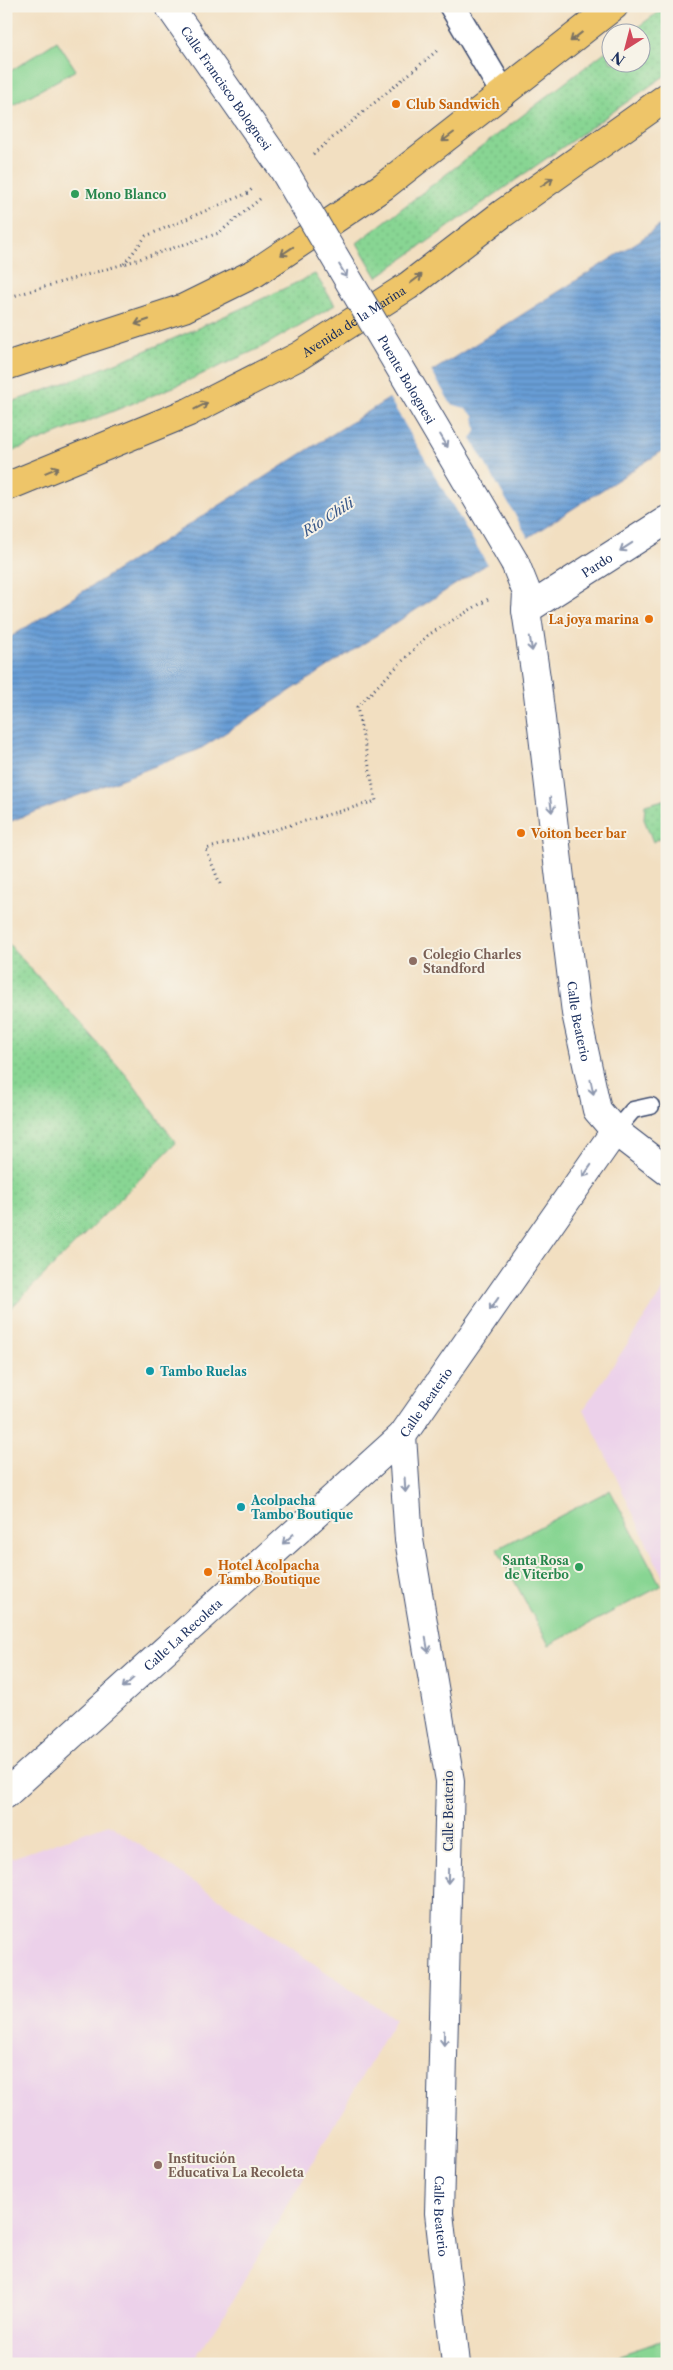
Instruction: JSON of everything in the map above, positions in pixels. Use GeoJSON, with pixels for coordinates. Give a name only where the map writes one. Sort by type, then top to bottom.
{"type":"FeatureCollection","features":[{"type":"Feature","properties":{"kind":"main road"},"geometry":{"type":"LineString","coordinates":[[6,366],[184,308],[255,273],[384,186],[504,94],[612,7]]}},
{"type":"Feature","properties":{"kind":"main road","name":"Avenida de la Marina"},"geometry":{"type":"LineString","coordinates":[[6,487],[189,412],[299,356],[408,286],[502,214],[667,97]]}},
{"type":"Feature","properties":{"kind":"street","name":"Calle Francisco Bolognesi"},"geometry":{"type":"LineString","coordinates":[[169,6],[283,169]]}},
{"type":"Feature","properties":{"kind":"street"},"geometry":{"type":"LineString","coordinates":[[452,6],[504,94]]}},
{"type":"Feature","properties":{"kind":"street","name":"Puente Bolognesi"},"geometry":{"type":"LineString","coordinates":[[283,169],[519,570]]}},
{"type":"Feature","properties":{"kind":"street","name":"Pardo"},"geometry":{"type":"LineString","coordinates":[[526,610],[667,520]]}},
{"type":"Feature","properties":{"kind":"street","name":"Calle Beaterio"},"geometry":{"type":"LineString","coordinates":[[456,2364],[439,2213],[450,1781],[409,1540],[402,1436],[615,1131],[597,1110],[576,1013],[537,685],[526,610],[527,593],[519,570]]}},
{"type":"Feature","properties":{"kind":"street"},"geometry":{"type":"LineString","coordinates":[[615,1131],[667,1170]]}},
{"type":"Feature","properties":{"kind":"street","name":"Calle La Recoleta"},"geometry":{"type":"LineString","coordinates":[[6,1794],[402,1436]]}},
{"type":"Feature","properties":{"kind":"lane"},"geometry":{"type":"LineString","coordinates":[[615,1131],[632,1110],[651,1106]]}},
{"type":"Feature","properties":{"kind":"path"},"geometry":{"type":"LineString","coordinates":[[124,264],[146,236],[248,193],[259,182]]}},
{"type":"Feature","properties":{"kind":"path"},"geometry":{"type":"LineString","coordinates":[[220,884],[206,849],[376,801],[357,707],[428,635],[519,570]]}},
{"type":"Feature","properties":{"kind":"shaded area"},"geometry":{"type":"Polygon","coordinates":[[[667,1284],[667,1586],[584,1409],[667,1284]]]}},
{"type":"Feature","properties":{"kind":"shaded area","name":"Institución Educativa La Recoleta"},"geometry":{"type":"Polygon","coordinates":[[[109,1824],[395,2019],[227,2310],[191,2364],[6,2364],[6,1860],[109,1824]]]}},
{"type":"Feature","properties":{"kind":"green space"},"geometry":{"type":"Polygon","coordinates":[[[667,6],[667,74],[377,277],[357,243],[600,56],[600,72],[650,72],[650,22],[645,22],[667,6]]]}},
{"type":"Feature","properties":{"kind":"green space"},"geometry":{"type":"Polygon","coordinates":[[[57,41],[76,70],[6,109],[6,74],[57,41]]]}},
{"type":"Feature","properties":{"kind":"green space"},"geometry":{"type":"Polygon","coordinates":[[[315,274],[335,305],[260,348],[176,386],[6,454],[6,404],[85,375],[162,343],[239,310],[315,274]]]}},
{"type":"Feature","properties":{"kind":"green space"},"geometry":{"type":"Polygon","coordinates":[[[667,799],[667,835],[653,842],[644,819],[645,805],[667,799]]]}},
{"type":"Feature","properties":{"kind":"green space"},"geometry":{"type":"Polygon","coordinates":[[[6,941],[127,1076],[176,1143],[6,1313],[6,941]]]}},
{"type":"Feature","properties":{"kind":"green space","name":"Santa Rosa de Viterbo"},"geometry":{"type":"Polygon","coordinates":[[[610,1490],[661,1586],[549,1645],[497,1549],[610,1490]]]}},
{"type":"Feature","properties":{"kind":"green space"},"geometry":{"type":"Polygon","coordinates":[[[667,2339],[667,2364],[593,2364],[667,2339]]]}},
{"type":"Feature","properties":{"kind":"water","name":"Río Chili"},"geometry":{"type":"Polygon","coordinates":[[[667,220],[667,448],[200,749],[6,823],[6,640],[639,241],[667,220]]]}},
{"type":"Feature","properties":{"kind":"pier"},"geometry":{"type":"Polygon","coordinates":[[[430,369],[451,404],[465,408],[474,416],[476,431],[471,439],[530,541],[489,567],[388,396],[430,369]]]}},
{"type":"Feature","properties":{"kind":"place","name":"Club Sandwich"},"geometry":{"type":"Point","coordinates":[396,104]}},
{"type":"Feature","properties":{"kind":"place","name":"Mono Blanco"},"geometry":{"type":"Point","coordinates":[75,194]}},
{"type":"Feature","properties":{"kind":"place","name":"La joya marina"},"geometry":{"type":"Point","coordinates":[649,619]}},
{"type":"Feature","properties":{"kind":"place","name":"Voiton beer bar"},"geometry":{"type":"Point","coordinates":[521,833]}},
{"type":"Feature","properties":{"kind":"place","name":"Colegio Charles Standford"},"geometry":{"type":"Point","coordinates":[413,961]}},
{"type":"Feature","properties":{"kind":"place","name":"Tambo Ruelas"},"geometry":{"type":"Point","coordinates":[150,1371]}},
{"type":"Feature","properties":{"kind":"place","name":"Acolpacha Tambo Boutique"},"geometry":{"type":"Point","coordinates":[241,1507]}},
{"type":"Feature","properties":{"kind":"place","name":"Santa Rosa de Viterbo"},"geometry":{"type":"Point","coordinates":[579,1567]}},
{"type":"Feature","properties":{"kind":"place","name":"Hotel Acolpacha Tambo Boutique"},"geometry":{"type":"Point","coordinates":[208,1572]}},
{"type":"Feature","properties":{"kind":"place","name":"Institución Educativa La Recoleta"},"geometry":{"type":"Point","coordinates":[158,2165]}}]}
